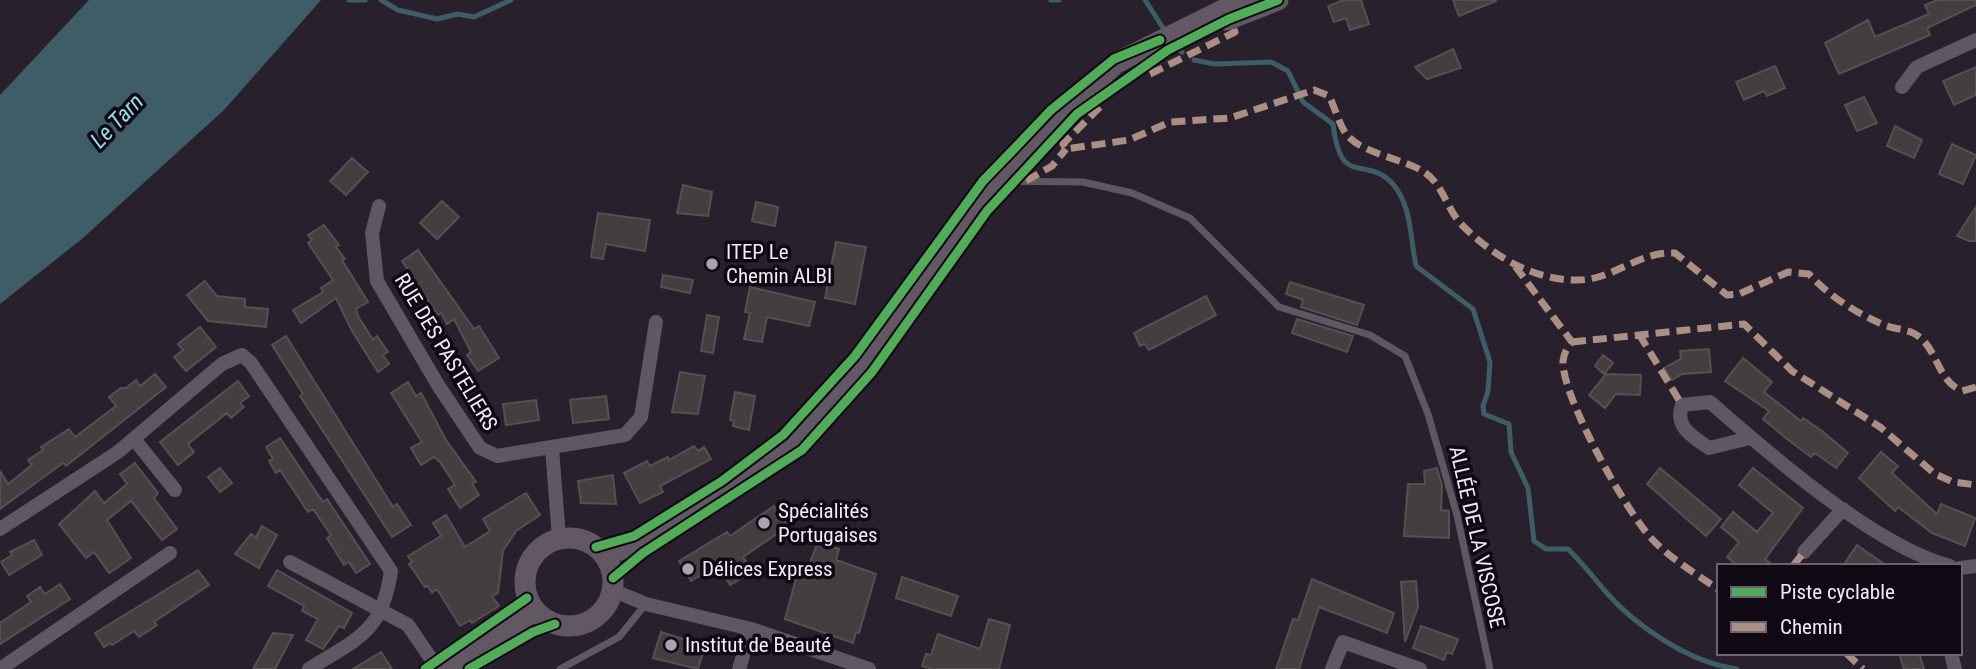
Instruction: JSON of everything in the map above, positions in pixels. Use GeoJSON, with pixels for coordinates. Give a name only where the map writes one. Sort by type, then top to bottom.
{"type":"FeatureCollection","features":[{"type":"Feature","properties":{"kind":"main road"},"geometry":{"type":"LineString","coordinates":[[605,556],[644,540],[793,443],[851,376],[994,180],[1116,63],[1164,45],[1229,7],[1278,0]]}},
{"type":"Feature","properties":{"kind":"main road"},"geometry":{"type":"LineString","coordinates":[[559,538],[584,540],[605,556],[610,567],[612,590],[599,614],[573,626],[546,620],[535,611],[527,598],[524,583],[526,568],[533,555],[544,544],[559,538]]}},
{"type":"Feature","properties":{"kind":"main road"},"geometry":{"type":"LineString","coordinates":[[440,669],[535,611]]}},
{"type":"Feature","properties":{"kind":"street"},"geometry":{"type":"LineString","coordinates":[[1902,87],[1917,67],[1976,40]]}},
{"type":"Feature","properties":{"kind":"street","name":"RUE DES PASTELIERS"},"geometry":{"type":"LineString","coordinates":[[379,206],[372,233],[377,281],[438,385],[480,448],[497,456],[625,435],[641,416],[656,323]]}},
{"type":"Feature","properties":{"kind":"street"},"geometry":{"type":"LineString","coordinates":[[0,530],[134,439],[222,364],[242,355],[251,363],[391,571],[387,601],[370,631],[309,669]]}},
{"type":"Feature","properties":{"kind":"street"},"geometry":{"type":"LineString","coordinates":[[1751,438],[1709,448],[1685,432],[1679,414],[1682,405],[1710,402],[1751,438],[1843,509],[1901,545],[1942,564]]}},
{"type":"Feature","properties":{"kind":"street"},"geometry":{"type":"LineString","coordinates":[[134,439],[174,490]]}},
{"type":"Feature","properties":{"kind":"street"},"geometry":{"type":"LineString","coordinates":[[552,448],[559,538]]}},
{"type":"Feature","properties":{"kind":"street"},"geometry":{"type":"LineString","coordinates":[[1804,552],[1843,509]]}},
{"type":"Feature","properties":{"kind":"street"},"geometry":{"type":"LineString","coordinates":[[0,669],[170,553]]}},
{"type":"Feature","properties":{"kind":"street"},"geometry":{"type":"LineString","coordinates":[[290,562],[408,625],[440,669]]}},
{"type":"Feature","properties":{"kind":"street"},"geometry":{"type":"LineString","coordinates":[[612,590],[646,604],[751,629],[869,669]]}},
{"type":"Feature","properties":{"kind":"street"},"geometry":{"type":"LineString","coordinates":[[739,669],[751,629]]}},
{"type":"Feature","properties":{"kind":"street"},"geometry":{"type":"LineString","coordinates":[[1332,669],[1343,642],[1420,669]]}},
{"type":"Feature","properties":{"kind":"lane","name":"ALLÉE DE LA VISCOSE"},"geometry":{"type":"LineString","coordinates":[[994,180],[1083,182],[1132,193],[1190,218],[1279,307],[1370,335],[1405,356],[1428,414],[1457,515],[1490,669]]}},
{"type":"Feature","properties":{"kind":"lane"},"geometry":{"type":"LineString","coordinates":[[560,669],[619,637],[646,604]]}},
{"type":"Feature","properties":{"kind":"water","name":"Le Tarn"},"geometry":{"type":"Polygon","coordinates":[[[89,0],[321,0],[224,110],[83,238],[0,304],[0,95],[89,0]]]}},
{"type":"Feature","properties":{"kind":"building"},"geometry":{"type":"Polygon","coordinates":[[[1344,0],[1361,0],[1369,24],[1350,30],[1346,18],[1334,22],[1328,6],[1344,0]]]}},
{"type":"Feature","properties":{"kind":"building"},"geometry":{"type":"Polygon","coordinates":[[[1453,0],[1496,0],[1496,1],[1459,16],[1453,0]]]}},
{"type":"Feature","properties":{"kind":"building"},"geometry":{"type":"Polygon","coordinates":[[[1937,0],[1976,0],[1976,5],[1927,28],[1930,35],[1839,74],[1825,43],[1868,20],[1875,37],[1929,14],[1925,5],[1937,0]]]}},
{"type":"Feature","properties":{"kind":"building"},"geometry":{"type":"Polygon","coordinates":[[[1453,49],[1461,68],[1427,79],[1415,67],[1453,49]]]}},
{"type":"Feature","properties":{"kind":"building"},"geometry":{"type":"Polygon","coordinates":[[[1775,66],[1785,88],[1767,96],[1764,91],[1744,100],[1736,82],[1775,66]]]}},
{"type":"Feature","properties":{"kind":"building"},"geometry":{"type":"Polygon","coordinates":[[[1976,67],[1976,95],[1954,105],[1943,81],[1976,67]]]}},
{"type":"Feature","properties":{"kind":"building"},"geometry":{"type":"Polygon","coordinates":[[[1864,97],[1877,123],[1857,131],[1845,105],[1864,97]]]}},
{"type":"Feature","properties":{"kind":"building"},"geometry":{"type":"Polygon","coordinates":[[[1895,126],[1922,140],[1914,158],[1887,146],[1895,126]]]}},
{"type":"Feature","properties":{"kind":"building"},"geometry":{"type":"Polygon","coordinates":[[[1952,144],[1976,155],[1963,184],[1939,174],[1952,144]]]}},
{"type":"Feature","properties":{"kind":"building"},"geometry":{"type":"Polygon","coordinates":[[[352,158],[368,172],[346,195],[330,181],[352,158]]]}},
{"type":"Feature","properties":{"kind":"building"},"geometry":{"type":"Polygon","coordinates":[[[683,185],[712,192],[708,216],[677,213],[683,185]]]}},
{"type":"Feature","properties":{"kind":"building"},"geometry":{"type":"Polygon","coordinates":[[[442,201],[459,217],[437,239],[420,223],[442,201]]]}},
{"type":"Feature","properties":{"kind":"building"},"geometry":{"type":"Polygon","coordinates":[[[756,202],[778,207],[775,226],[752,221],[756,202]]]}},
{"type":"Feature","properties":{"kind":"building"},"geometry":{"type":"Polygon","coordinates":[[[1976,207],[1976,241],[1969,241],[1957,236],[1976,207]]]}},
{"type":"Feature","properties":{"kind":"building"},"geometry":{"type":"Polygon","coordinates":[[[598,213],[650,220],[645,251],[606,244],[603,259],[591,257],[598,213]]]}},
{"type":"Feature","properties":{"kind":"building"},"geometry":{"type":"Polygon","coordinates":[[[324,225],[339,245],[336,247],[345,259],[342,260],[368,302],[356,309],[358,316],[373,340],[377,336],[388,352],[383,355],[389,364],[378,372],[352,331],[336,298],[301,323],[293,310],[323,292],[321,288],[333,280],[308,243],[312,240],[308,235],[324,225]]]}},
{"type":"Feature","properties":{"kind":"building"},"geometry":{"type":"Polygon","coordinates":[[[836,242],[866,247],[855,304],[825,298],[836,242]]]}},
{"type":"Feature","properties":{"kind":"building"},"geometry":{"type":"Polygon","coordinates":[[[418,250],[474,329],[479,326],[499,358],[478,371],[467,355],[471,352],[454,319],[447,324],[441,313],[438,315],[402,261],[418,250]]]}},
{"type":"Feature","properties":{"kind":"building"},"geometry":{"type":"Polygon","coordinates":[[[663,275],[693,280],[690,293],[661,287],[663,275]]]}},
{"type":"Feature","properties":{"kind":"building"},"geometry":{"type":"Polygon","coordinates":[[[205,281],[217,296],[245,299],[245,307],[268,309],[266,327],[208,321],[187,295],[205,281]]]}},
{"type":"Feature","properties":{"kind":"building"},"geometry":{"type":"Polygon","coordinates":[[[1290,282],[1364,305],[1357,325],[1301,307],[1303,300],[1286,294],[1290,282]]]}},
{"type":"Feature","properties":{"kind":"building"},"geometry":{"type":"Polygon","coordinates":[[[750,287],[815,302],[809,326],[767,317],[762,342],[744,339],[750,313],[745,312],[750,287]]]}},
{"type":"Feature","properties":{"kind":"building"},"geometry":{"type":"Polygon","coordinates":[[[1206,296],[1216,315],[1149,350],[1145,344],[1140,346],[1134,333],[1206,296]]]}},
{"type":"Feature","properties":{"kind":"building"},"geometry":{"type":"Polygon","coordinates":[[[707,315],[719,317],[713,353],[701,351],[707,315]]]}},
{"type":"Feature","properties":{"kind":"building"},"geometry":{"type":"Polygon","coordinates":[[[1297,319],[1353,336],[1347,352],[1292,333],[1297,319]]]}},
{"type":"Feature","properties":{"kind":"building"},"geometry":{"type":"Polygon","coordinates":[[[200,327],[216,347],[186,371],[174,357],[183,350],[178,344],[200,327]]]}},
{"type":"Feature","properties":{"kind":"building"},"geometry":{"type":"Polygon","coordinates":[[[286,336],[393,507],[397,504],[411,525],[392,537],[300,396],[303,394],[272,345],[286,336]]]}},
{"type":"Feature","properties":{"kind":"building"},"geometry":{"type":"Polygon","coordinates":[[[1709,349],[1711,372],[1682,374],[1672,380],[1664,368],[1681,359],[1680,351],[1709,349]]]}},
{"type":"Feature","properties":{"kind":"building"},"geometry":{"type":"Polygon","coordinates":[[[1603,355],[1613,363],[1604,374],[1595,366],[1603,355]]]}},
{"type":"Feature","properties":{"kind":"building"},"geometry":{"type":"Polygon","coordinates":[[[1743,358],[1772,382],[1764,392],[1801,421],[1803,418],[1822,431],[1848,453],[1836,468],[1815,453],[1811,457],[1787,439],[1763,419],[1769,411],[1725,381],[1743,358]]]}},
{"type":"Feature","properties":{"kind":"building"},"geometry":{"type":"Polygon","coordinates":[[[680,372],[705,376],[698,414],[672,412],[680,372]]]}},
{"type":"Feature","properties":{"kind":"building"},"geometry":{"type":"Polygon","coordinates":[[[155,374],[166,387],[66,466],[63,463],[0,509],[0,471],[8,484],[32,465],[28,460],[43,450],[41,447],[69,429],[75,437],[116,406],[109,397],[136,380],[140,386],[155,374]]]}},
{"type":"Feature","properties":{"kind":"building"},"geometry":{"type":"Polygon","coordinates":[[[1606,374],[1641,375],[1640,395],[1616,394],[1605,408],[1589,395],[1606,374]]]}},
{"type":"Feature","properties":{"kind":"building"},"geometry":{"type":"Polygon","coordinates":[[[238,381],[249,396],[240,403],[244,407],[231,418],[227,413],[188,444],[194,452],[178,465],[160,442],[238,381]]]}},
{"type":"Feature","properties":{"kind":"building"},"geometry":{"type":"Polygon","coordinates":[[[408,382],[416,396],[421,393],[446,440],[476,482],[472,484],[479,495],[460,508],[448,489],[455,485],[440,462],[434,457],[421,465],[411,448],[422,442],[391,393],[408,382]]]}},
{"type":"Feature","properties":{"kind":"building"},"geometry":{"type":"Polygon","coordinates":[[[735,392],[755,396],[749,430],[733,426],[734,421],[730,420],[735,392]]]}},
{"type":"Feature","properties":{"kind":"building"},"geometry":{"type":"Polygon","coordinates":[[[606,396],[609,419],[573,423],[570,400],[606,396]]]}},
{"type":"Feature","properties":{"kind":"building"},"geometry":{"type":"Polygon","coordinates":[[[536,400],[539,420],[506,425],[503,404],[536,400]]]}},
{"type":"Feature","properties":{"kind":"building"},"geometry":{"type":"Polygon","coordinates":[[[280,438],[323,502],[327,499],[370,564],[356,573],[349,562],[344,565],[327,538],[331,535],[313,509],[308,512],[280,470],[276,473],[269,461],[273,459],[266,447],[280,438]]]}},
{"type":"Feature","properties":{"kind":"building"},"geometry":{"type":"Polygon","coordinates":[[[694,446],[698,451],[704,447],[711,459],[660,486],[663,492],[640,503],[624,473],[647,461],[650,466],[668,457],[669,460],[694,446]]]}},
{"type":"Feature","properties":{"kind":"building"},"geometry":{"type":"Polygon","coordinates":[[[1881,452],[1898,466],[1892,473],[1937,514],[1941,504],[1975,518],[1965,546],[1932,533],[1898,507],[1895,511],[1859,478],[1881,452]]]}},
{"type":"Feature","properties":{"kind":"building"},"geometry":{"type":"Polygon","coordinates":[[[135,463],[158,493],[154,498],[177,529],[162,540],[131,501],[107,520],[131,558],[109,573],[94,552],[86,558],[59,524],[95,491],[104,503],[127,484],[120,474],[135,463]]]}},
{"type":"Feature","properties":{"kind":"building"},"geometry":{"type":"Polygon","coordinates":[[[220,468],[232,483],[220,492],[208,477],[220,468]]]}},
{"type":"Feature","properties":{"kind":"building"},"geometry":{"type":"Polygon","coordinates":[[[1437,468],[1442,486],[1441,510],[1449,511],[1449,538],[1404,536],[1408,484],[1425,484],[1424,471],[1437,468]]]}},
{"type":"Feature","properties":{"kind":"building"},"geometry":{"type":"Polygon","coordinates":[[[1660,468],[1721,519],[1706,536],[1647,484],[1660,468]]]}},
{"type":"Feature","properties":{"kind":"building"},"geometry":{"type":"Polygon","coordinates":[[[1753,468],[1803,508],[1765,559],[1771,564],[1736,564],[1727,557],[1739,542],[1721,527],[1733,512],[1757,532],[1773,513],[1739,485],[1753,468]]]}},
{"type":"Feature","properties":{"kind":"building"},"geometry":{"type":"Polygon","coordinates":[[[613,475],[616,504],[581,503],[578,481],[613,475]]]}},
{"type":"Feature","properties":{"kind":"building"},"geometry":{"type":"Polygon","coordinates":[[[526,493],[540,515],[516,531],[503,551],[498,593],[492,596],[499,606],[472,623],[470,620],[460,626],[437,589],[432,593],[428,586],[425,587],[409,564],[412,562],[408,556],[441,536],[433,523],[446,515],[465,547],[490,531],[483,519],[526,493]]]}},
{"type":"Feature","properties":{"kind":"building"},"geometry":{"type":"Polygon","coordinates":[[[774,506],[788,526],[743,557],[753,572],[730,585],[718,565],[691,581],[679,561],[727,532],[730,536],[774,506]]]}},
{"type":"Feature","properties":{"kind":"building"},"geometry":{"type":"Polygon","coordinates":[[[262,526],[277,535],[259,568],[235,554],[251,534],[256,537],[262,526]]]}},
{"type":"Feature","properties":{"kind":"building"},"geometry":{"type":"Polygon","coordinates":[[[34,540],[42,555],[9,575],[1,562],[12,555],[10,552],[34,540]]]}},
{"type":"Feature","properties":{"kind":"building"},"geometry":{"type":"Polygon","coordinates":[[[818,542],[839,549],[836,560],[876,574],[859,633],[856,632],[853,643],[785,619],[796,578],[803,580],[818,542]]]}},
{"type":"Feature","properties":{"kind":"building"},"geometry":{"type":"Polygon","coordinates":[[[1857,545],[1884,564],[1844,564],[1857,545]]]}},
{"type":"Feature","properties":{"kind":"building"},"geometry":{"type":"Polygon","coordinates":[[[198,570],[209,585],[154,622],[157,625],[139,637],[134,631],[104,647],[95,633],[198,570]]]}},
{"type":"Feature","properties":{"kind":"building"},"geometry":{"type":"Polygon","coordinates":[[[277,570],[352,613],[344,628],[339,626],[323,649],[306,640],[318,619],[302,611],[304,606],[268,586],[277,570]]]}},
{"type":"Feature","properties":{"kind":"building"},"geometry":{"type":"Polygon","coordinates":[[[902,577],[958,596],[951,616],[896,598],[902,577]]]}},
{"type":"Feature","properties":{"kind":"building"},"geometry":{"type":"Polygon","coordinates":[[[1312,579],[1394,613],[1387,633],[1319,607],[1299,669],[1276,669],[1293,619],[1298,620],[1312,579]]]}},
{"type":"Feature","properties":{"kind":"building"},"geometry":{"type":"Polygon","coordinates":[[[1416,581],[1418,607],[1405,642],[1401,582],[1416,581]]]}},
{"type":"Feature","properties":{"kind":"building"},"geometry":{"type":"Polygon","coordinates":[[[60,584],[70,599],[0,644],[0,623],[31,602],[27,596],[40,587],[45,594],[60,584]]]}},
{"type":"Feature","properties":{"kind":"building"},"geometry":{"type":"Polygon","coordinates":[[[989,619],[1010,625],[999,669],[932,669],[922,666],[926,654],[931,655],[938,634],[980,649],[989,619]]]}},
{"type":"Feature","properties":{"kind":"building"},"geometry":{"type":"Polygon","coordinates":[[[1421,626],[1458,639],[1452,654],[1447,652],[1444,660],[1413,648],[1421,626]]]}},
{"type":"Feature","properties":{"kind":"building"},"geometry":{"type":"Polygon","coordinates":[[[661,632],[705,646],[698,669],[653,658],[661,632]]]}},
{"type":"Feature","properties":{"kind":"building"},"geometry":{"type":"Polygon","coordinates":[[[273,633],[293,635],[275,669],[253,669],[273,633]]]}},
{"type":"Feature","properties":{"kind":"building"},"geometry":{"type":"Polygon","coordinates":[[[381,652],[392,669],[353,669],[381,652]]]}},
{"type":"Feature","properties":{"kind":"building"},"geometry":{"type":"Polygon","coordinates":[[[1900,655],[1920,655],[1924,669],[1904,669],[1900,655]]]}},
{"type":"Feature","properties":{"kind":"waterway"},"geometry":{"type":"LineString","coordinates":[[349,0],[365,0]]}},
{"type":"Feature","properties":{"kind":"waterway"},"geometry":{"type":"LineString","coordinates":[[381,0],[398,10],[437,19],[458,14],[474,17],[511,0]]}},
{"type":"Feature","properties":{"kind":"waterway"},"geometry":{"type":"LineString","coordinates":[[1051,0],[1059,0]]}},
{"type":"Feature","properties":{"kind":"waterway"},"geometry":{"type":"LineString","coordinates":[[1145,0],[1167,34]]}},
{"type":"Feature","properties":{"kind":"waterway"},"geometry":{"type":"LineString","coordinates":[[1172,42],[1182,52]]}},
{"type":"Feature","properties":{"kind":"waterway"},"geometry":{"type":"LineString","coordinates":[[1194,60],[1215,64],[1271,62],[1288,71],[1303,102],[1333,124],[1337,144],[1348,164],[1382,175],[1399,192],[1407,212],[1416,266],[1473,309],[1490,362],[1484,414],[1509,424],[1511,452],[1528,488],[1534,541],[1546,549],[1568,549],[1631,617],[1664,641],[1701,659],[1737,669]]}},
{"type":"Feature","properties":{"kind":"marked path"},"geometry":{"type":"LineString","coordinates":[[1150,74],[1235,32],[1229,19]]}},
{"type":"Feature","properties":{"kind":"marked path"},"geometry":{"type":"LineString","coordinates":[[1100,107],[1063,144],[1066,149],[1129,140],[1170,122],[1230,118],[1314,90],[1329,96],[1347,135],[1362,147],[1424,172],[1435,183],[1461,224],[1486,246],[1514,264],[1545,276],[1578,280],[1603,276],[1650,256],[1675,253],[1727,295],[1739,294],[1788,272],[1809,274],[1825,290],[1853,309],[1884,325],[1911,332],[1923,340],[1953,386],[1962,391],[1976,387]]}},
{"type":"Feature","properties":{"kind":"marked path"},"geometry":{"type":"LineString","coordinates":[[1026,181],[1052,166],[1066,149]]}},
{"type":"Feature","properties":{"kind":"marked path"},"geometry":{"type":"LineString","coordinates":[[1515,266],[1572,342],[1563,361],[1572,399],[1583,425],[1626,504],[1658,545],[1717,589]]}},
{"type":"Feature","properties":{"kind":"marked path"},"geometry":{"type":"LineString","coordinates":[[1572,342],[1744,324],[1792,371],[1880,427],[1935,474],[1953,482],[1976,485]]}},
{"type":"Feature","properties":{"kind":"marked path"},"geometry":{"type":"LineString","coordinates":[[1639,334],[1682,405]]}},
{"type":"Feature","properties":{"kind":"marked path"},"geometry":{"type":"LineString","coordinates":[[1795,564],[1804,552]]}},
{"type":"Feature","properties":{"kind":"marked path"},"geometry":{"type":"LineString","coordinates":[[1848,655],[1863,669]]}},
{"type":"Feature","properties":{"kind":"cycle path"},"geometry":{"type":"LineString","coordinates":[[613,578],[643,553],[802,450],[872,372],[987,211],[1077,114],[1168,50],[1229,19],[1278,0]]}},
{"type":"Feature","properties":{"kind":"cycle path"},"geometry":{"type":"LineString","coordinates":[[596,547],[634,536],[722,481],[783,435],[855,356],[983,181],[1051,110],[1114,59],[1160,40]]}},
{"type":"Feature","properties":{"kind":"cycle path"},"geometry":{"type":"LineString","coordinates":[[425,669],[527,598]]}},
{"type":"Feature","properties":{"kind":"cycle path"},"geometry":{"type":"LineString","coordinates":[[469,669],[533,632],[555,624]]}},
{"type":"Feature","properties":{"kind":"place","name":"ITEP Le Chemin ALBI"},"geometry":{"type":"Point","coordinates":[712,264]}},
{"type":"Feature","properties":{"kind":"place","name":"Spécialités Portugaises"},"geometry":{"type":"Point","coordinates":[764,523]}},
{"type":"Feature","properties":{"kind":"place","name":"Délices Express"},"geometry":{"type":"Point","coordinates":[688,569]}},
{"type":"Feature","properties":{"kind":"place","name":"Institut de Beauté"},"geometry":{"type":"Point","coordinates":[671,645]}}]}
